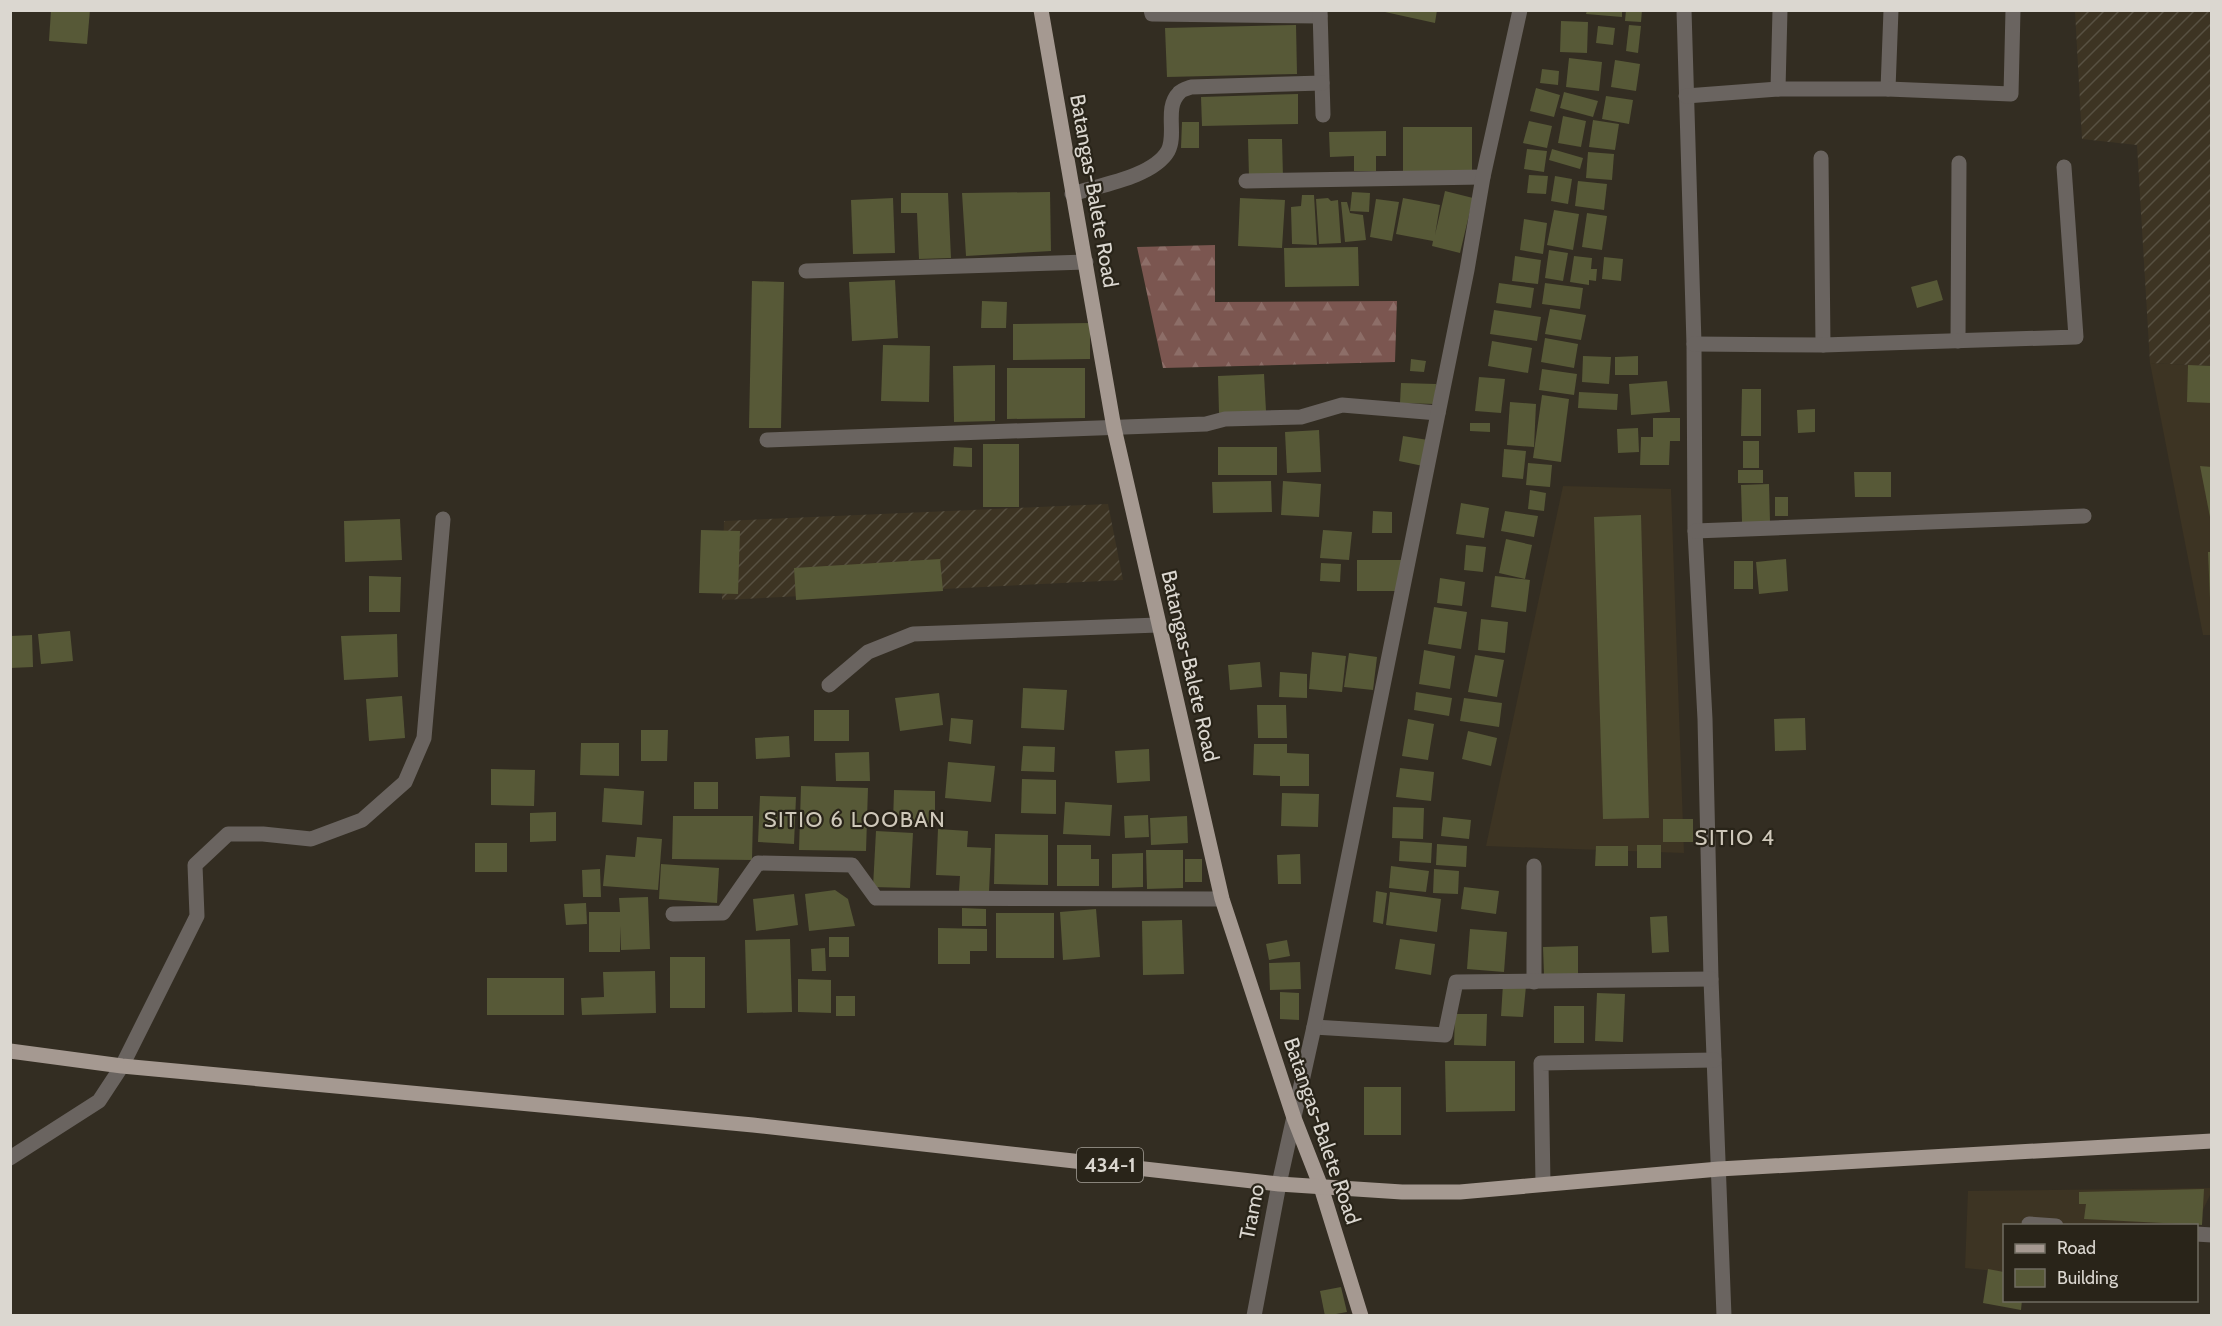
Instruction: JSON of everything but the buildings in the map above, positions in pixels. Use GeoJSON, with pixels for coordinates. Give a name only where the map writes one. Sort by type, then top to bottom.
{"type":"FeatureCollection","features":[{"type":"Feature","properties":{"kind":"main road","name":"Batangas-Balete Road"},"geometry":{"type":"LineString","coordinates":[[1041,10],[1114,428],[1222,899],[1294,1118],[1321,1187],[1360,1316]]}},
{"type":"Feature","properties":{"kind":"main road","name":"434-1"},"geometry":{"type":"LineString","coordinates":[[10,1051],[122,1066],[753,1125],[1279,1184],[1402,1192],[1460,1192],[1719,1168],[2211,1141]]}},
{"type":"Feature","properties":{"kind":"street"},"geometry":{"type":"LineString","coordinates":[[1151,10],[1152,14],[1320,13],[1323,115]]}},
{"type":"Feature","properties":{"kind":"street","name":"Tramo"},"geometry":{"type":"LineString","coordinates":[[1254,1316],[1279,1184],[1314,1027],[1467,270],[1483,177],[1520,10]]}},
{"type":"Feature","properties":{"kind":"street"},"geometry":{"type":"LineString","coordinates":[[1684,10],[1694,344],[1695,531],[1706,718],[1710,979],[1724,1316]]}},
{"type":"Feature","properties":{"kind":"street"},"geometry":{"type":"LineString","coordinates":[[1778,89],[1780,10]]}},
{"type":"Feature","properties":{"kind":"street"},"geometry":{"type":"LineString","coordinates":[[1888,89],[1892,10]]}},
{"type":"Feature","properties":{"kind":"street"},"geometry":{"type":"LineString","coordinates":[[1686,96],[1778,89],[1888,89],[2011,94],[2013,10]]}},
{"type":"Feature","properties":{"kind":"street"},"geometry":{"type":"LineString","coordinates":[[1072,194],[1146,171],[1167,153],[1171,142],[1172,106],[1178,93],[1191,87],[1322,83]]}},
{"type":"Feature","properties":{"kind":"street"},"geometry":{"type":"LineString","coordinates":[[1821,158],[1823,345]]}},
{"type":"Feature","properties":{"kind":"street"},"geometry":{"type":"LineString","coordinates":[[1958,341],[1959,163]]}},
{"type":"Feature","properties":{"kind":"street"},"geometry":{"type":"LineString","coordinates":[[1694,344],[1823,345],[2076,338],[2064,167]]}},
{"type":"Feature","properties":{"kind":"street"},"geometry":{"type":"LineString","coordinates":[[1246,182],[1483,177]]}},
{"type":"Feature","properties":{"kind":"street"},"geometry":{"type":"LineString","coordinates":[[806,271],[1086,262]]}},
{"type":"Feature","properties":{"kind":"street"},"geometry":{"type":"LineString","coordinates":[[767,440],[1206,424],[1225,419],[1301,417],[1342,405],[1438,413]]}},
{"type":"Feature","properties":{"kind":"street"},"geometry":{"type":"LineString","coordinates":[[1695,531],[2084,516]]}},
{"type":"Feature","properties":{"kind":"street"},"geometry":{"type":"LineString","coordinates":[[10,1158],[99,1101],[122,1066],[197,916],[195,865],[228,834],[263,834],[311,839],[362,820],[405,782],[424,738],[442,519]]}},
{"type":"Feature","properties":{"kind":"street"},"geometry":{"type":"LineString","coordinates":[[829,685],[868,652],[913,634],[1158,625]]}},
{"type":"Feature","properties":{"kind":"street"},"geometry":{"type":"LineString","coordinates":[[672,914],[723,913],[758,863],[852,865],[876,898],[1222,899]]}},
{"type":"Feature","properties":{"kind":"street"},"geometry":{"type":"LineString","coordinates":[[1534,866],[1534,982]]}},
{"type":"Feature","properties":{"kind":"street"},"geometry":{"type":"LineString","coordinates":[[1314,1027],[1445,1035],[1456,982],[1710,979]]}},
{"type":"Feature","properties":{"kind":"street"},"geometry":{"type":"LineString","coordinates":[[1543,1184],[1541,1062],[1714,1059]]}},
{"type":"Feature","properties":{"kind":"shaded area"},"geometry":{"type":"Polygon","coordinates":[[[2075,11],[2211,11],[2211,366],[2150,363],[2137,145],[2082,139],[2075,11]]]}},
{"type":"Feature","properties":{"kind":"shaded area"},"geometry":{"type":"Polygon","coordinates":[[[2150,363],[2211,366],[2211,635],[2203,635],[2150,363]]]}},
{"type":"Feature","properties":{"kind":"shaded area"},"geometry":{"type":"Polygon","coordinates":[[[1563,486],[1671,489],[1684,853],[1486,846],[1563,486]]]}},
{"type":"Feature","properties":{"kind":"shaded area"},"geometry":{"type":"Polygon","coordinates":[[[1108,504],[1123,580],[722,600],[724,521],[1108,504]]]}},
{"type":"Feature","properties":{"kind":"shaded area"},"geometry":{"type":"Polygon","coordinates":[[[2211,1188],[2211,1193],[2196,1224],[2003,1224],[2003,1272],[1965,1268],[1968,1191],[2211,1188]]]}},
{"type":"Feature","properties":{"kind":"green space"},"geometry":{"type":"Polygon","coordinates":[[[1215,245],[1215,302],[1397,301],[1395,362],[1163,368],[1137,247],[1215,245]]]}},
{"type":"Feature","properties":{"kind":"district","name":"SITIO 6 LOOBAN"},"geometry":{"type":"Point","coordinates":[855,819]}},
{"type":"Feature","properties":{"kind":"district","name":"SITIO 4"},"geometry":{"type":"Point","coordinates":[1735,837]}}]}
